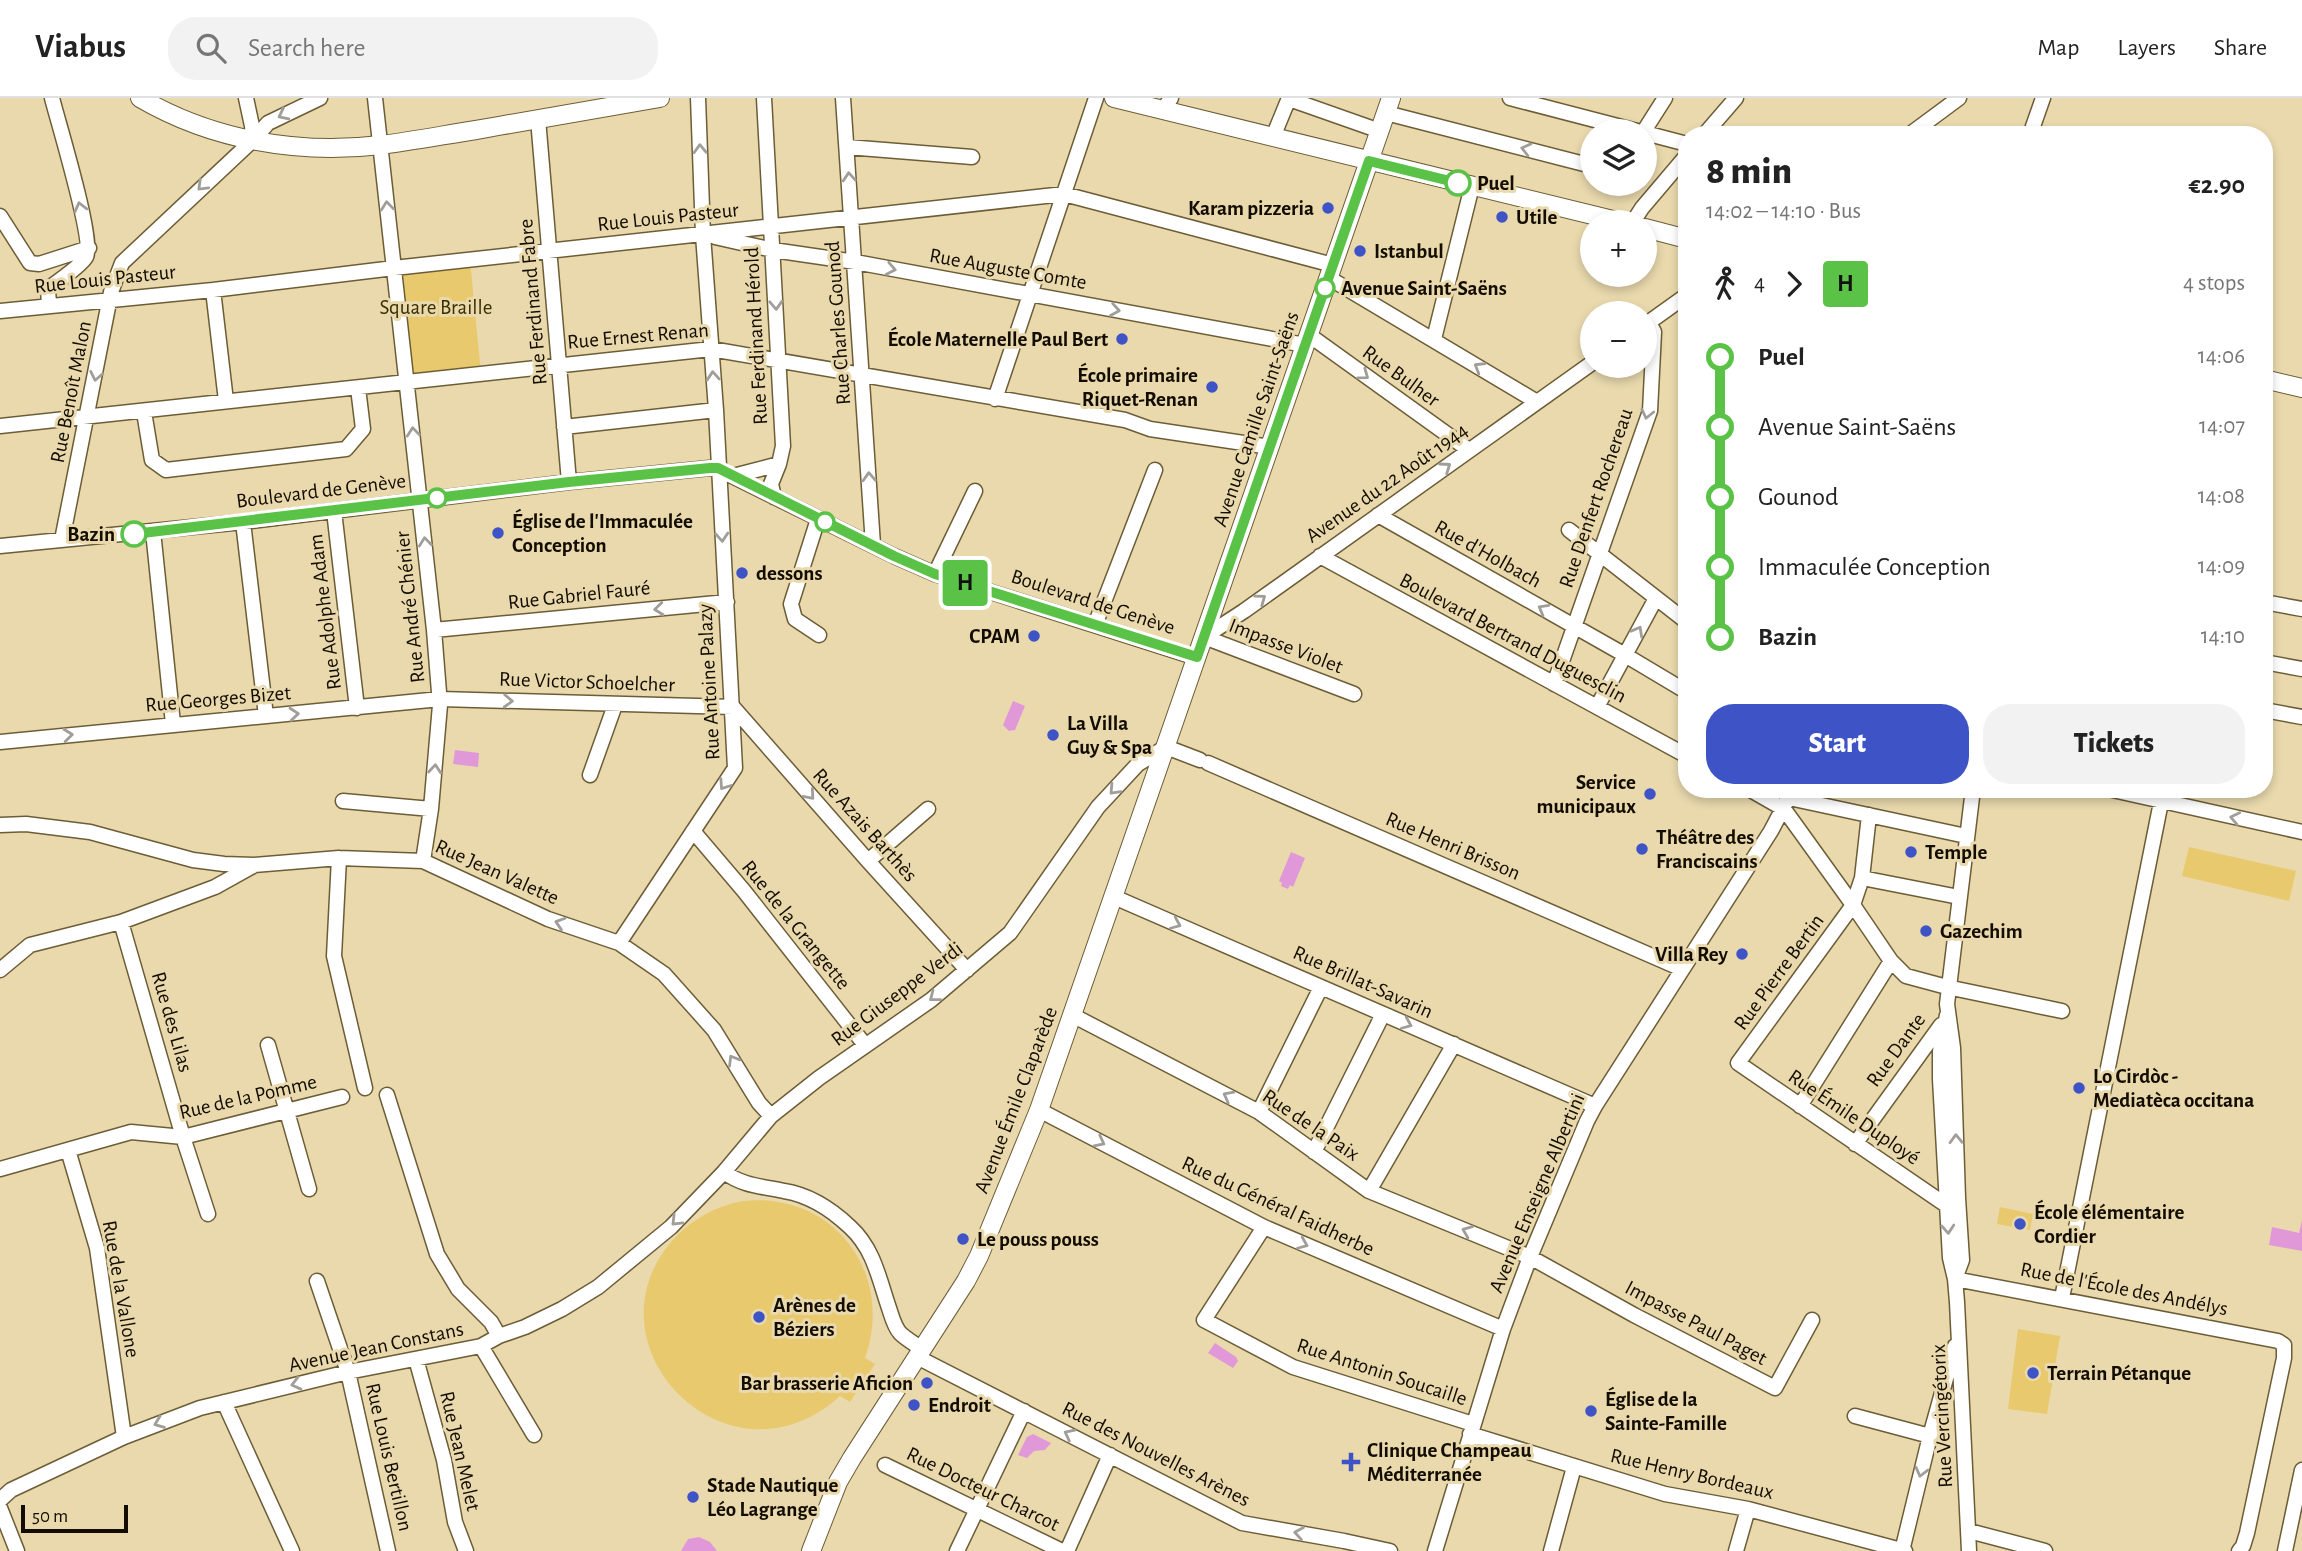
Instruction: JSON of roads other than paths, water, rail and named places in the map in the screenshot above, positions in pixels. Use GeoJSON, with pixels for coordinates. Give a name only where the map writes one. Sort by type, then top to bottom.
{"type":"FeatureCollection","features":[{"type":"Feature","properties":{"kind":"main road"},"geometry":{"type":"LineString","coordinates":[[140,98],[193,124],[253,140],[309,147],[381,145],[660,98]]}},
{"type":"Feature","properties":{"kind":"main road"},"geometry":{"type":"LineString","coordinates":[[1114,98],[1167,104],[1273,137],[1580,212]]}},
{"type":"Feature","properties":{"kind":"main road","name":"Avenue Camille Saint-Saëns"},"geometry":{"type":"LineString","coordinates":[[1204,637],[1389,105]]}},
{"type":"Feature","properties":{"kind":"main road"},"geometry":{"type":"LineString","coordinates":[[1657,231],[1678,237]]}},
{"type":"Feature","properties":{"kind":"main road"},"geometry":{"type":"LineString","coordinates":[[2273,381],[2302,388]]}},
{"type":"Feature","properties":{"kind":"main road","name":"Avenue Émile Claparède"},"geometry":{"type":"LineString","coordinates":[[811,1551],[838,1482],[966,1281],[979,1256],[1039,1110],[1204,637]]}},
{"type":"Feature","properties":{"kind":"street"},"geometry":{"type":"LineString","coordinates":[[49,305],[48,289],[85,258],[89,248],[51,98]]}},
{"type":"Feature","properties":{"kind":"street"},"geometry":{"type":"LineString","coordinates":[[246,98],[253,140]]}},
{"type":"Feature","properties":{"kind":"street","name":"Rue Benoît Malon"},"geometry":{"type":"LineString","coordinates":[[62,540],[111,292],[122,263],[268,123],[320,98]]}},
{"type":"Feature","properties":{"kind":"street","name":"Rue André Chénier"},"geometry":{"type":"LineString","coordinates":[[375,98],[440,699],[431,809],[423,861]]}},
{"type":"Feature","properties":{"kind":"street","name":"Rue Antoine Palazy"},"geometry":{"type":"LineString","coordinates":[[619,943],[735,768],[716,410],[703,235],[698,98]]}},
{"type":"Feature","properties":{"kind":"street","name":"Rue Ferdinand Hérold"},"geometry":{"type":"LineString","coordinates":[[764,98],[783,446],[771,484],[774,497]]}},
{"type":"Feature","properties":{"kind":"street","name":"Rue Charles Gounod"},"geometry":{"type":"LineString","coordinates":[[843,98],[873,545]]}},
{"type":"Feature","properties":{"kind":"street"},"geometry":{"type":"LineString","coordinates":[[995,399],[1096,98]]}},
{"type":"Feature","properties":{"kind":"street"},"geometry":{"type":"LineString","coordinates":[[1273,137],[1289,98],[1380,131]]}},
{"type":"Feature","properties":{"kind":"street"},"geometry":{"type":"LineString","coordinates":[[1510,98],[1591,119]]}},
{"type":"Feature","properties":{"kind":"street"},"geometry":{"type":"LineString","coordinates":[[1652,119],[1665,98]]}},
{"type":"Feature","properties":{"kind":"street"},"geometry":{"type":"LineString","coordinates":[[1712,126],[1736,98]]}},
{"type":"Feature","properties":{"kind":"street"},"geometry":{"type":"LineString","coordinates":[[1921,126],[1959,98]]}},
{"type":"Feature","properties":{"kind":"street"},"geometry":{"type":"LineString","coordinates":[[2033,126],[2043,98]]}},
{"type":"Feature","properties":{"kind":"street"},"geometry":{"type":"LineString","coordinates":[[1389,105],[1580,162]]}},
{"type":"Feature","properties":{"kind":"street","name":"Rue Ferdinand Fabre"},"geometry":{"type":"LineString","coordinates":[[538,119],[569,482]]}},
{"type":"Feature","properties":{"kind":"street"},"geometry":{"type":"LineString","coordinates":[[1657,136],[1678,141]]}},
{"type":"Feature","properties":{"kind":"street"},"geometry":{"type":"LineString","coordinates":[[847,147],[972,157]]}},
{"type":"Feature","properties":{"kind":"street"},"geometry":{"type":"LineString","coordinates":[[1641,210],[1678,165]]}},
{"type":"Feature","properties":{"kind":"street"},"geometry":{"type":"LineString","coordinates":[[1657,182],[1662,183]]}},
{"type":"Feature","properties":{"kind":"street"},"geometry":{"type":"LineString","coordinates":[[1434,340],[1472,186]]}},
{"type":"Feature","properties":{"kind":"street","name":"Rue Louis Pasteur"},"geometry":{"type":"LineString","coordinates":[[0,311],[214,290],[1064,194],[1331,272],[1434,340],[1537,402]]}},
{"type":"Feature","properties":{"kind":"street"},"geometry":{"type":"LineString","coordinates":[[0,216],[30,263],[39,264],[89,248]]}},
{"type":"Feature","properties":{"kind":"street","name":"Rue Auguste Comte"},"geometry":{"type":"LineString","coordinates":[[703,235],[773,250],[855,262],[1030,295],[1307,340]]}},
{"type":"Feature","properties":{"kind":"street"},"geometry":{"type":"LineString","coordinates":[[214,290],[226,401]]}},
{"type":"Feature","properties":{"kind":"street"},"geometry":{"type":"LineString","coordinates":[[1657,317],[1678,302]]}},
{"type":"Feature","properties":{"kind":"street","name":"Rue Bulher"},"geometry":{"type":"LineString","coordinates":[[1307,340],[1469,450]]}},
{"type":"Feature","properties":{"kind":"street","name":"Rue Ernest Renan"},"geometry":{"type":"LineString","coordinates":[[0,426],[711,349],[1125,420],[1150,429],[1270,447]]}},
{"type":"Feature","properties":{"kind":"street","name":"Avenue du 22 Août 1944"},"geometry":{"type":"LineString","coordinates":[[1204,637],[1580,372]]}},
{"type":"Feature","properties":{"kind":"street","name":"Rue Denfert Rochereau"},"geometry":{"type":"LineString","coordinates":[[1553,684],[1650,411],[1652,378]]}},
{"type":"Feature","properties":{"kind":"street"},"geometry":{"type":"LineString","coordinates":[[144,412],[152,460],[166,470],[346,449],[363,429],[358,388]]}},
{"type":"Feature","properties":{"kind":"street"},"geometry":{"type":"LineString","coordinates":[[564,427],[716,410]]}},
{"type":"Feature","properties":{"kind":"street"},"geometry":{"type":"LineString","coordinates":[[733,476],[779,464]]}},
{"type":"Feature","properties":{"kind":"street","name":"Boulevard de Genève"},"geometry":{"type":"LineString","coordinates":[[0,546],[243,522],[569,482],[718,468],[935,574],[1197,657]]}},
{"type":"Feature","properties":{"kind":"street"},"geometry":{"type":"LineString","coordinates":[[1095,625],[1155,470]]}},
{"type":"Feature","properties":{"kind":"street"},"geometry":{"type":"LineString","coordinates":[[935,574],[975,491]]}},
{"type":"Feature","properties":{"kind":"street","name":"Rue Adolphe Adam"},"geometry":{"type":"LineString","coordinates":[[334,510],[357,708]]}},
{"type":"Feature","properties":{"kind":"street","name":"Rue d'Holbach"},"geometry":{"type":"LineString","coordinates":[[1378,515],[1678,687]]}},
{"type":"Feature","properties":{"kind":"street"},"geometry":{"type":"LineString","coordinates":[[818,519],[791,604],[795,619],[819,635]]}},
{"type":"Feature","properties":{"kind":"street"},"geometry":{"type":"LineString","coordinates":[[243,522],[266,716]]}},
{"type":"Feature","properties":{"kind":"street"},"geometry":{"type":"LineString","coordinates":[[1569,530],[1678,615]]}},
{"type":"Feature","properties":{"kind":"street"},"geometry":{"type":"LineString","coordinates":[[153,531],[173,724]]}},
{"type":"Feature","properties":{"kind":"street","name":"Boulevard Bertrand Duguesclin"},"geometry":{"type":"LineString","coordinates":[[1320,556],[1678,751]]}},
{"type":"Feature","properties":{"kind":"street"},"geometry":{"type":"LineString","coordinates":[[1597,707],[1656,598]]}},
{"type":"Feature","properties":{"kind":"street","name":"Rue Gabriel Fauré"},"geometry":{"type":"LineString","coordinates":[[434,630],[727,602]]}},
{"type":"Feature","properties":{"kind":"street"},"geometry":{"type":"LineString","coordinates":[[2273,604],[2302,609]]}},
{"type":"Feature","properties":{"kind":"street","name":"Impasse Violet"},"geometry":{"type":"LineString","coordinates":[[1204,637],[1354,694]]}},
{"type":"Feature","properties":{"kind":"street"},"geometry":{"type":"LineString","coordinates":[[2273,664],[2302,669]]}},
{"type":"Feature","properties":{"kind":"street","name":"Rue Georges Bizet"},"geometry":{"type":"LineString","coordinates":[[0,742],[440,699]]}},
{"type":"Feature","properties":{"kind":"street","name":"Rue Victor Schoelcher"},"geometry":{"type":"LineString","coordinates":[[440,699],[733,707]]}},
{"type":"Feature","properties":{"kind":"street"},"geometry":{"type":"LineString","coordinates":[[590,775],[615,705]]}},
{"type":"Feature","properties":{"kind":"street","name":"Rue Azais Barthès"},"geometry":{"type":"LineString","coordinates":[[733,707],[967,970]]}},
{"type":"Feature","properties":{"kind":"street"},"geometry":{"type":"LineString","coordinates":[[2273,712],[2302,717]]}},
{"type":"Feature","properties":{"kind":"street","name":"Rue Henri Brisson"},"geometry":{"type":"LineString","coordinates":[[1166,747],[1682,968]]}},
{"type":"Feature","properties":{"kind":"street","name":"Rue Giuseppe Verdi"},"geometry":{"type":"LineString","coordinates":[[724,1172],[771,1116],[865,1045],[931,1000],[1010,933],[1098,807],[1138,764],[1166,747]]}},
{"type":"Feature","properties":{"kind":"street","name":"Rue Vercingétorix"},"geometry":{"type":"LineString","coordinates":[[1969,1551],[1959,1335],[1946,1205],[1939,1062],[1947,1015],[1947,988],[1972,798]]}},
{"type":"Feature","properties":{"kind":"street"},"geometry":{"type":"LineString","coordinates":[[2145,798],[2302,832]]}},
{"type":"Feature","properties":{"kind":"street"},"geometry":{"type":"LineString","coordinates":[[1789,799],[1966,836]]}},
{"type":"Feature","properties":{"kind":"street"},"geometry":{"type":"LineString","coordinates":[[1789,799],[1853,905],[1891,961],[1906,976],[1947,988],[2062,1011]]}},
{"type":"Feature","properties":{"kind":"street","name":"Avenue Enseigne Albertini"},"geometry":{"type":"LineString","coordinates":[[1436,1551],[1503,1329],[1530,1257],[1595,1106],[1789,799]]}},
{"type":"Feature","properties":{"kind":"street"},"geometry":{"type":"LineString","coordinates":[[343,801],[431,809]]}},
{"type":"Feature","properties":{"kind":"street"},"geometry":{"type":"LineString","coordinates":[[2062,1298],[2161,802]]}},
{"type":"Feature","properties":{"kind":"street"},"geometry":{"type":"LineString","coordinates":[[868,861],[928,809]]}},
{"type":"Feature","properties":{"kind":"street","name":"Rue Pierre Bertin"},"geometry":{"type":"LineString","coordinates":[[1738,1063],[1853,905],[1862,878],[1869,815]]}},
{"type":"Feature","properties":{"kind":"street","name":"Rue Jean Valette"},"geometry":{"type":"LineString","coordinates":[[0,825],[26,824],[90,832],[193,860],[254,865],[339,858],[423,861],[548,919],[619,943],[664,974],[714,1030],[759,1104],[771,1116]]}},
{"type":"Feature","properties":{"kind":"street","name":"Rue de la Grangette"},"geometry":{"type":"LineString","coordinates":[[693,831],[744,891],[865,1045]]}},
{"type":"Feature","properties":{"kind":"street"},"geometry":{"type":"LineString","coordinates":[[339,858],[334,956],[365,1088]]}},
{"type":"Feature","properties":{"kind":"street"},"geometry":{"type":"LineString","coordinates":[[0,970],[30,945],[121,922],[215,887],[254,865]]}},
{"type":"Feature","properties":{"kind":"street"},"geometry":{"type":"LineString","coordinates":[[1862,878],[1959,897]]}},
{"type":"Feature","properties":{"kind":"street","name":"Rue Brillat-Savarin"},"geometry":{"type":"LineString","coordinates":[[1114,897],[1595,1106]]}},
{"type":"Feature","properties":{"kind":"street","name":"Rue des Lilas"},"geometry":{"type":"LineString","coordinates":[[121,922],[208,1214]]}},
{"type":"Feature","properties":{"kind":"street"},"geometry":{"type":"LineString","coordinates":[[1800,1105],[1891,961]]}},
{"type":"Feature","properties":{"kind":"street"},"geometry":{"type":"LineString","coordinates":[[1259,1112],[1321,987]]}},
{"type":"Feature","properties":{"kind":"street"},"geometry":{"type":"LineString","coordinates":[[1314,1152],[1383,1014]]}},
{"type":"Feature","properties":{"kind":"street","name":"Rue de la Paix"},"geometry":{"type":"LineString","coordinates":[[1072,1015],[1259,1112],[1369,1191],[1530,1257]]}},
{"type":"Feature","properties":{"kind":"street","name":"Rue Vercingétorix"},"geometry":{"type":"LineString","coordinates":[[1947,1015],[1953,1048],[1962,1260],[1955,1279]]}},
{"type":"Feature","properties":{"kind":"street","name":"Rue Dante"},"geometry":{"type":"LineString","coordinates":[[1855,1143],[1947,1015]]}},
{"type":"Feature","properties":{"kind":"street"},"geometry":{"type":"LineString","coordinates":[[268,1045],[309,1189]]}},
{"type":"Feature","properties":{"kind":"street"},"geometry":{"type":"LineString","coordinates":[[1369,1191],[1454,1045]]}},
{"type":"Feature","properties":{"kind":"street","name":"Rue Émile Duployé"},"geometry":{"type":"LineString","coordinates":[[1738,1063],[1946,1205]]}},
{"type":"Feature","properties":{"kind":"street"},"geometry":{"type":"LineString","coordinates":[[387,1095],[437,1254],[458,1289],[491,1322],[499,1336]]}},
{"type":"Feature","properties":{"kind":"street","name":"Rue de la Pomme"},"geometry":{"type":"LineString","coordinates":[[0,1169],[131,1132],[183,1137],[342,1097]]}},
{"type":"Feature","properties":{"kind":"street","name":"Rue du Général Faidherbe"},"geometry":{"type":"LineString","coordinates":[[1039,1110],[1264,1227],[1503,1329]]}},
{"type":"Feature","properties":{"kind":"street","name":"Rue de la Vallone"},"geometry":{"type":"LineString","coordinates":[[68,1150],[97,1248],[124,1437]]}},
{"type":"Feature","properties":{"kind":"street","name":"Avenue Jean Constans"},"geometry":{"type":"LineString","coordinates":[[0,1500],[11,1490],[124,1437],[200,1408],[348,1372],[481,1346],[525,1327],[598,1287],[671,1227],[724,1172]]}},
{"type":"Feature","properties":{"kind":"street","name":"Rue des Nouvelles Arènes"},"geometry":{"type":"LineString","coordinates":[[724,1172],[748,1185],[809,1198],[830,1210],[852,1229],[876,1265],[893,1321],[920,1353],[1024,1411],[1242,1523],[1390,1551]]}},
{"type":"Feature","properties":{"kind":"street","name":"Rue Antonin Soucaille"},"geometry":{"type":"LineString","coordinates":[[1264,1227],[1204,1320],[1293,1367],[1472,1429]]}},
{"type":"Feature","properties":{"kind":"street","name":"Impasse Paul Paget"},"geometry":{"type":"LineString","coordinates":[[1530,1257],[1645,1321],[1775,1388],[1812,1320]]}},
{"type":"Feature","properties":{"kind":"street","name":"Rue de l'École des Andélys"},"geometry":{"type":"LineString","coordinates":[[1955,1279],[2278,1341],[2284,1345],[2284,1358],[2247,1533],[2239,1551]]}},
{"type":"Feature","properties":{"kind":"street","name":"Rue Louis Bertillon"},"geometry":{"type":"LineString","coordinates":[[317,1281],[348,1372],[388,1551]]}},
{"type":"Feature","properties":{"kind":"street"},"geometry":{"type":"LineString","coordinates":[[1903,1551],[1930,1436],[1959,1335]]}},
{"type":"Feature","properties":{"kind":"street"},"geometry":{"type":"LineString","coordinates":[[481,1346],[534,1436]]}},
{"type":"Feature","properties":{"kind":"street","name":"Rue Jean Melet"},"geometry":{"type":"LineString","coordinates":[[416,1359],[444,1460],[455,1522],[466,1551]]}},
{"type":"Feature","properties":{"kind":"street"},"geometry":{"type":"LineString","coordinates":[[224,1402],[292,1551]]}},
{"type":"Feature","properties":{"kind":"street"},"geometry":{"type":"LineString","coordinates":[[957,1551],[1024,1411]]}},
{"type":"Feature","properties":{"kind":"street"},"geometry":{"type":"LineString","coordinates":[[1855,1416],[1930,1436]]}},
{"type":"Feature","properties":{"kind":"street","name":"Rue Henry Bordeaux"},"geometry":{"type":"LineString","coordinates":[[1472,1429],[1574,1467],[1665,1493],[1748,1509],[1903,1551]]}},
{"type":"Feature","properties":{"kind":"street"},"geometry":{"type":"LineString","coordinates":[[1064,1551],[1110,1455]]}},
{"type":"Feature","properties":{"kind":"street","name":"Rue Docteur Charcot"},"geometry":{"type":"LineString","coordinates":[[885,1465],[1064,1551]]}},
{"type":"Feature","properties":{"kind":"street"},"geometry":{"type":"LineString","coordinates":[[1551,1551],[1574,1467]]}},
{"type":"Feature","properties":{"kind":"street"},"geometry":{"type":"LineString","coordinates":[[2285,1551],[2298,1505],[2302,1470]]}},
{"type":"Feature","properties":{"kind":"street"},"geometry":{"type":"LineString","coordinates":[[0,1508],[17,1551]]}},
{"type":"Feature","properties":{"kind":"street"},"geometry":{"type":"LineString","coordinates":[[1737,1551],[1748,1509]]}},
{"type":"Feature","properties":{"kind":"street"},"geometry":{"type":"LineString","coordinates":[[1969,1531],[2045,1551]]}},
{"type":"Feature","properties":{"kind":"place","name":"Puel"},"geometry":{"type":"Point","coordinates":[1458,183]}},
{"type":"Feature","properties":{"kind":"place","name":"Karam pizzeria"},"geometry":{"type":"Point","coordinates":[1328,208]}},
{"type":"Feature","properties":{"kind":"place","name":"Utile"},"geometry":{"type":"Point","coordinates":[1502,217]}},
{"type":"Feature","properties":{"kind":"place","name":"Istanbul"},"geometry":{"type":"Point","coordinates":[1360,251]}},
{"type":"Feature","properties":{"kind":"place","name":"Avenue Saint-Saëns"},"geometry":{"type":"Point","coordinates":[1325,288]}},
{"type":"Feature","properties":{"kind":"place","name":"École Maternelle Paul Bert"},"geometry":{"type":"Point","coordinates":[1122,339]}},
{"type":"Feature","properties":{"kind":"place","name":"École primaire Riquet-Renan"},"geometry":{"type":"Point","coordinates":[1212,387]}},
{"type":"Feature","properties":{"kind":"place","name":"Église de l'Immaculée Conception"},"geometry":{"type":"Point","coordinates":[498,533]}},
{"type":"Feature","properties":{"kind":"place","name":"Bazin"},"geometry":{"type":"Point","coordinates":[134,534]}},
{"type":"Feature","properties":{"kind":"place","name":"dessons"},"geometry":{"type":"Point","coordinates":[742,573]}},
{"type":"Feature","properties":{"kind":"place","name":"CPAM"},"geometry":{"type":"Point","coordinates":[1034,636]}},
{"type":"Feature","properties":{"kind":"place","name":"La Villa Guy & Spa"},"geometry":{"type":"Point","coordinates":[1053,735]}},
{"type":"Feature","properties":{"kind":"place","name":"Service municipaux"},"geometry":{"type":"Point","coordinates":[1650,794]}},
{"type":"Feature","properties":{"kind":"place","name":"Théâtre des Franciscains"},"geometry":{"type":"Point","coordinates":[1642,849]}},
{"type":"Feature","properties":{"kind":"place","name":"Temple"},"geometry":{"type":"Point","coordinates":[1911,852]}},
{"type":"Feature","properties":{"kind":"place","name":"Gazechim"},"geometry":{"type":"Point","coordinates":[1926,931]}},
{"type":"Feature","properties":{"kind":"place","name":"Villa Rey"},"geometry":{"type":"Point","coordinates":[1742,954]}},
{"type":"Feature","properties":{"kind":"place","name":"Lo Cirdòc - Mediatèca occitana"},"geometry":{"type":"Point","coordinates":[2079,1088]}},
{"type":"Feature","properties":{"kind":"place","name":"École élémentaire Cordier"},"geometry":{"type":"Point","coordinates":[2020,1224]}},
{"type":"Feature","properties":{"kind":"place","name":"Le pouss pouss"},"geometry":{"type":"Point","coordinates":[963,1239]}},
{"type":"Feature","properties":{"kind":"place","name":"Arènes de Béziers"},"geometry":{"type":"Point","coordinates":[759,1317]}},
{"type":"Feature","properties":{"kind":"place","name":"Terrain Pétanque"},"geometry":{"type":"Point","coordinates":[2033,1373]}},
{"type":"Feature","properties":{"kind":"place","name":"Bar brasserie Aficion"},"geometry":{"type":"Point","coordinates":[927,1383]}},
{"type":"Feature","properties":{"kind":"place","name":"Endroit"},"geometry":{"type":"Point","coordinates":[914,1405]}},
{"type":"Feature","properties":{"kind":"place","name":"Église de la Sainte-Famille"},"geometry":{"type":"Point","coordinates":[1591,1411]}},
{"type":"Feature","properties":{"kind":"place","name":"Clinique Champeau Méditerranée"},"geometry":{"type":"Point","coordinates":[1351,1462]}},
{"type":"Feature","properties":{"kind":"place","name":"Stade Nautique Léo Lagrange"},"geometry":{"type":"Point","coordinates":[693,1497]}},
{"type":"Feature","properties":{"kind":"park label","name":"Square Braille"},"geometry":{"type":"Point","coordinates":[436,307]}}]}
